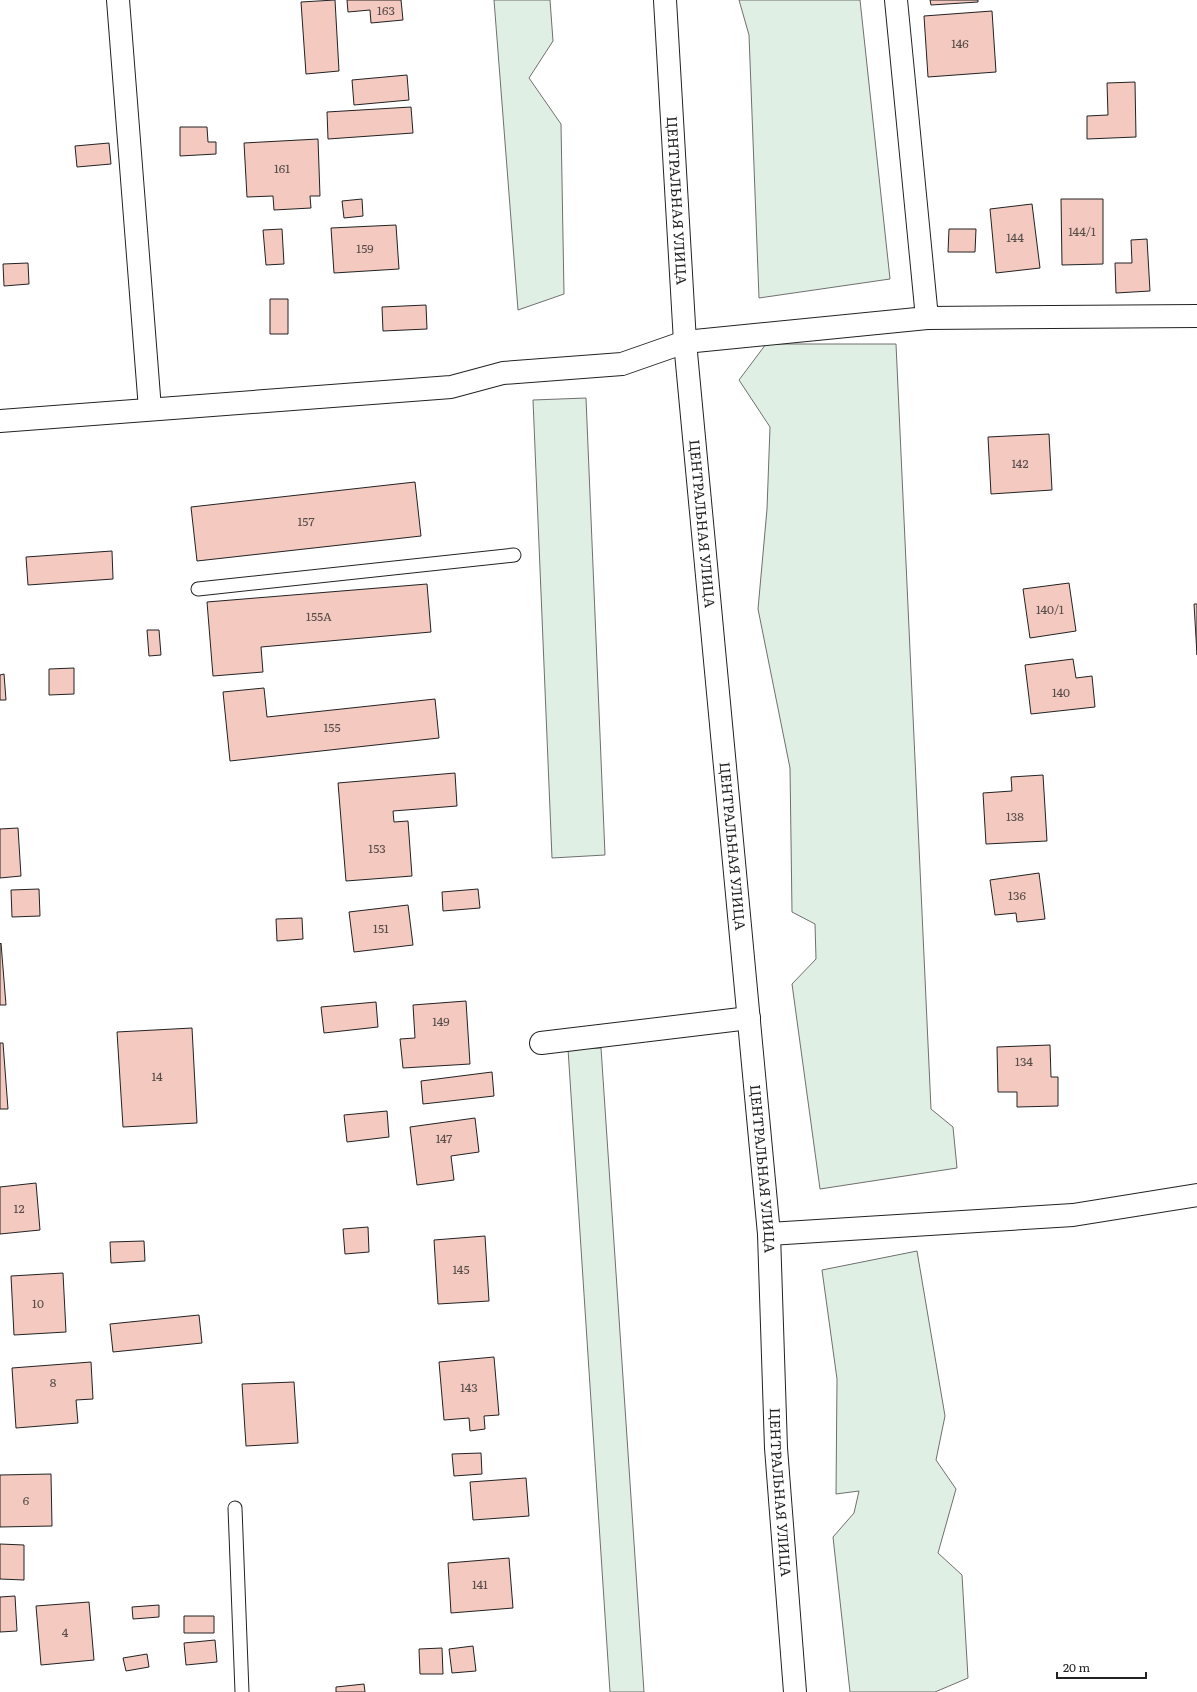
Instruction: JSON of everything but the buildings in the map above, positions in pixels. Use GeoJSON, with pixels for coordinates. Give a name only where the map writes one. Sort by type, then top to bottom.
{"type":"FeatureCollection","features":[{"type":"Feature","properties":{"kind":"street"},"geometry":{"type":"LineString","coordinates":[[118,0],[150,409]]}},
{"type":"Feature","properties":{"kind":"street","name":"ЦЕНТРАЛЬНАЯ УЛИЦА"},"geometry":{"type":"LineString","coordinates":[[665,0],[685,342],[769,1234],[776,1448],[796,1692]]}},
{"type":"Feature","properties":{"kind":"street"},"geometry":{"type":"LineString","coordinates":[[896,0],[927,318]]}},
{"type":"Feature","properties":{"kind":"street"},"geometry":{"type":"LineString","coordinates":[[0,421],[451,387],[503,373],[622,364],[685,342],[927,318],[1197,316]]}},
{"type":"Feature","properties":{"kind":"street"},"geometry":{"type":"LineString","coordinates":[[541,1043],[749,1018]]}},
{"type":"Feature","properties":{"kind":"street"},"geometry":{"type":"LineString","coordinates":[[769,1234],[1073,1215],[1197,1195]]}},
{"type":"Feature","properties":{"kind":"lane"},"geometry":{"type":"LineString","coordinates":[[198,588],[514,555]]}},
{"type":"Feature","properties":{"kind":"lane"},"geometry":{"type":"LineString","coordinates":[[234,1508],[242,1692]]}},
{"type":"Feature","properties":{"kind":"green space"},"geometry":{"type":"Polygon","coordinates":[[[494,0],[550,0],[553,41],[529,78],[561,124],[564,294],[518,310],[494,0]]]}},
{"type":"Feature","properties":{"kind":"green space"},"geometry":{"type":"Polygon","coordinates":[[[739,0],[860,0],[890,279],[759,298],[749,35],[739,0]]]}},
{"type":"Feature","properties":{"kind":"green space"},"geometry":{"type":"Polygon","coordinates":[[[766,344],[896,344],[931,1109],[953,1127],[957,1168],[820,1189],[792,984],[816,959],[815,924],[792,912],[790,768],[758,609],[767,509],[770,427],[739,380],[766,344]]]}},
{"type":"Feature","properties":{"kind":"green space"},"geometry":{"type":"Polygon","coordinates":[[[586,398],[605,855],[552,858],[533,400],[586,398]]]}},
{"type":"Feature","properties":{"kind":"green space"},"geometry":{"type":"Polygon","coordinates":[[[601,1048],[644,1692],[610,1692],[568,1049],[601,1048]]]}},
{"type":"Feature","properties":{"kind":"green space"},"geometry":{"type":"Polygon","coordinates":[[[917,1251],[945,1416],[936,1460],[956,1489],[938,1553],[962,1575],[968,1678],[935,1692],[850,1692],[833,1537],[854,1513],[859,1491],[836,1494],[837,1379],[822,1270],[917,1251]]]}}]}
